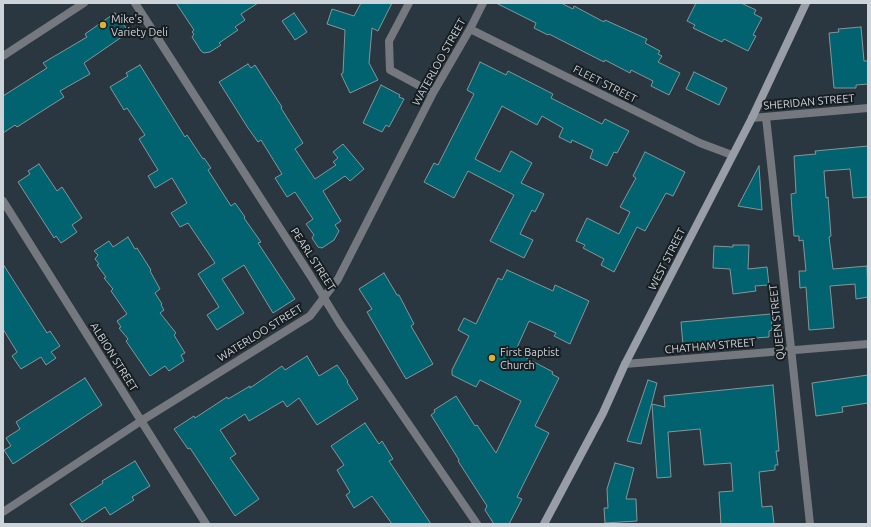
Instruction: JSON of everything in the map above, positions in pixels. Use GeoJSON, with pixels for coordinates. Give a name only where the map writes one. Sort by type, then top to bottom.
{"type":"FeatureCollection","features":[{"type":"Feature","properties":{"kind":"main road","name":"WEST STREET"},"geometry":{"type":"LineString","coordinates":[[544,524],[603,413],[625,364],[752,118],[806,3]]}},
{"type":"Feature","properties":{"kind":"street"},"geometry":{"type":"LineString","coordinates":[[3,56],[84,3]]}},
{"type":"Feature","properties":{"kind":"street","name":"PEARL STREET"},"geometry":{"type":"LineString","coordinates":[[135,3],[340,324],[477,524]]}},
{"type":"Feature","properties":{"kind":"street"},"geometry":{"type":"LineString","coordinates":[[409,3],[389,41],[390,70],[433,94]]}},
{"type":"Feature","properties":{"kind":"street","name":"WATERLOO STREET"},"geometry":{"type":"LineString","coordinates":[[3,512],[141,421],[310,316],[338,279],[433,94],[483,3]]}},
{"type":"Feature","properties":{"kind":"street","name":"FLEET STREET"},"geometry":{"type":"LineString","coordinates":[[470,29],[700,143],[732,155]]}},
{"type":"Feature","properties":{"kind":"street","name":"SHERIDAN STREET"},"geometry":{"type":"LineString","coordinates":[[752,118],[868,108]]}},
{"type":"Feature","properties":{"kind":"street","name":"QUEEN STREET"},"geometry":{"type":"LineString","coordinates":[[766,117],[810,524]]}},
{"type":"Feature","properties":{"kind":"street","name":"ALBION STREET"},"geometry":{"type":"LineString","coordinates":[[3,201],[206,524]]}},
{"type":"Feature","properties":{"kind":"street","name":"CHATHAM STREET"},"geometry":{"type":"LineString","coordinates":[[625,364],[868,344]]}},
{"type":"Feature","properties":{"kind":"building"},"geometry":{"type":"Polygon","coordinates":[[[176,3],[258,3],[241,14],[245,20],[235,27],[238,30],[219,43],[221,45],[210,52],[204,53],[192,37],[194,34],[192,32],[194,30],[176,3]]]}},
{"type":"Feature","properties":{"kind":"building"},"geometry":{"type":"Polygon","coordinates":[[[361,3],[392,3],[378,31],[372,28],[369,63],[378,80],[350,93],[341,74],[343,73],[345,30],[327,24],[332,9],[354,16],[361,3]]]}},
{"type":"Feature","properties":{"kind":"building"},"geometry":{"type":"Polygon","coordinates":[[[496,3],[561,3],[573,9],[574,6],[604,22],[605,20],[647,39],[645,43],[660,51],[658,54],[662,56],[658,62],[680,73],[669,95],[651,86],[653,81],[631,70],[630,73],[605,60],[604,62],[549,34],[548,35],[534,28],[536,23],[496,3]]]}},
{"type":"Feature","properties":{"kind":"building"},"geometry":{"type":"Polygon","coordinates":[[[696,3],[741,3],[756,10],[754,14],[762,18],[753,35],[756,36],[748,51],[724,39],[722,42],[693,28],[695,25],[687,21],[696,3]]]}},
{"type":"Feature","properties":{"kind":"building"},"geometry":{"type":"Polygon","coordinates":[[[115,13],[129,32],[84,63],[90,74],[60,91],[64,97],[17,127],[15,125],[3,133],[3,96],[47,68],[43,63],[87,37],[85,34],[115,13]]]}},
{"type":"Feature","properties":{"kind":"building"},"geometry":{"type":"Polygon","coordinates":[[[294,13],[307,32],[295,40],[282,21],[294,13]]]}},
{"type":"Feature","properties":{"kind":"building"},"geometry":{"type":"Polygon","coordinates":[[[861,27],[864,61],[868,61],[868,84],[856,85],[856,88],[834,88],[829,33],[839,32],[838,29],[861,27]]]}},
{"type":"Feature","properties":{"kind":"building"},"geometry":{"type":"Polygon","coordinates":[[[480,62],[506,75],[508,71],[553,94],[551,98],[602,124],[605,119],[629,131],[617,153],[614,152],[607,166],[590,158],[593,150],[572,140],[571,143],[559,137],[563,128],[542,116],[537,125],[502,106],[475,159],[500,172],[511,151],[532,163],[521,183],[544,194],[535,212],[532,210],[520,234],[533,240],[524,258],[490,241],[514,195],[468,171],[454,198],[424,182],[434,163],[438,165],[474,94],[467,90],[480,62]]]}},
{"type":"Feature","properties":{"kind":"building"},"geometry":{"type":"Polygon","coordinates":[[[248,64],[251,68],[255,65],[303,143],[295,149],[315,179],[336,165],[333,162],[338,158],[333,152],[343,144],[364,169],[350,181],[345,176],[323,191],[341,221],[335,225],[339,231],[334,240],[322,248],[318,247],[312,238],[314,235],[306,224],[313,219],[295,192],[287,197],[275,178],[282,174],[261,140],[258,142],[248,128],[219,82],[248,64]]]}},
{"type":"Feature","properties":{"kind":"building"},"geometry":{"type":"Polygon","coordinates":[[[140,65],[185,137],[187,135],[211,168],[208,170],[231,206],[235,203],[245,217],[244,218],[261,242],[258,243],[295,299],[273,313],[244,265],[222,279],[244,313],[217,330],[207,315],[219,307],[198,274],[215,263],[188,223],[180,227],[171,213],[187,203],[172,178],[155,188],[148,176],[158,170],[139,139],[145,135],[127,108],[124,110],[110,87],[128,76],[126,73],[140,65]]]}},
{"type":"Feature","properties":{"kind":"building"},"geometry":{"type":"Polygon","coordinates":[[[694,72],[727,88],[719,105],[686,89],[694,72]]]}},
{"type":"Feature","properties":{"kind":"building"},"geometry":{"type":"Polygon","coordinates":[[[381,85],[400,95],[399,97],[404,99],[389,127],[386,125],[382,132],[363,123],[381,85]]]}},
{"type":"Feature","properties":{"kind":"building"},"geometry":{"type":"Polygon","coordinates":[[[868,146],[868,197],[853,198],[850,169],[824,171],[826,198],[828,197],[831,236],[829,237],[833,269],[867,266],[868,297],[856,299],[855,284],[830,286],[834,328],[809,330],[806,287],[800,288],[799,271],[806,271],[803,240],[799,241],[799,236],[794,236],[791,194],[796,193],[794,156],[816,154],[815,151],[868,146]]]}},
{"type":"Feature","properties":{"kind":"building"},"geometry":{"type":"Polygon","coordinates":[[[645,152],[685,172],[673,196],[666,193],[645,231],[637,227],[614,272],[601,265],[604,259],[583,248],[585,245],[576,241],[587,218],[619,234],[630,212],[620,207],[636,178],[633,176],[645,152]]]}},
{"type":"Feature","properties":{"kind":"building"},"geometry":{"type":"Polygon","coordinates":[[[39,164],[57,191],[62,187],[82,218],[72,225],[77,232],[61,243],[56,236],[54,238],[18,182],[30,174],[28,171],[39,164]]]}},
{"type":"Feature","properties":{"kind":"building"},"geometry":{"type":"Polygon","coordinates":[[[759,166],[762,210],[738,206],[759,166]]]}},
{"type":"Feature","properties":{"kind":"building"},"geometry":{"type":"Polygon","coordinates":[[[128,237],[151,270],[150,271],[160,289],[155,293],[164,310],[160,313],[176,333],[174,335],[185,353],[181,355],[184,361],[169,371],[165,366],[150,376],[126,341],[128,339],[119,328],[121,327],[117,321],[127,314],[111,291],[113,289],[104,278],[106,277],[97,265],[99,264],[95,259],[98,255],[94,251],[109,241],[113,247],[128,237]]]}},
{"type":"Feature","properties":{"kind":"building"},"geometry":{"type":"Polygon","coordinates":[[[733,245],[749,245],[748,269],[767,267],[769,285],[755,286],[756,291],[733,294],[730,269],[713,268],[714,246],[733,247],[733,245]]]}},
{"type":"Feature","properties":{"kind":"building"},"geometry":{"type":"Polygon","coordinates":[[[3,264],[47,333],[50,331],[60,346],[51,352],[56,358],[46,365],[41,357],[21,369],[12,356],[17,352],[3,329],[3,264]]]}},
{"type":"Feature","properties":{"kind":"building"},"geometry":{"type":"Polygon","coordinates":[[[507,270],[553,291],[555,285],[589,301],[570,344],[554,336],[556,333],[529,321],[515,352],[553,372],[552,374],[559,378],[535,426],[549,433],[517,497],[522,499],[509,524],[494,524],[485,510],[487,506],[431,415],[435,412],[434,410],[456,396],[475,426],[477,425],[496,453],[521,401],[480,380],[476,387],[452,375],[452,370],[469,336],[458,330],[464,318],[476,324],[498,278],[502,280],[507,270]]]}},
{"type":"Feature","properties":{"kind":"building"},"geometry":{"type":"Polygon","coordinates":[[[384,273],[397,295],[399,295],[414,324],[411,326],[433,364],[406,379],[367,312],[372,309],[359,289],[384,273]]]}},
{"type":"Feature","properties":{"kind":"building"},"geometry":{"type":"Polygon","coordinates":[[[771,314],[772,330],[769,331],[769,337],[715,341],[683,346],[681,322],[771,314]]]}},
{"type":"Feature","properties":{"kind":"building"},"geometry":{"type":"Polygon","coordinates":[[[307,356],[319,376],[337,365],[358,399],[317,425],[299,398],[287,407],[283,401],[249,421],[245,414],[220,430],[236,454],[230,458],[259,499],[235,516],[190,448],[188,449],[174,429],[194,416],[195,418],[227,397],[228,399],[250,386],[250,388],[282,366],[285,370],[307,356]]]}},
{"type":"Feature","properties":{"kind":"building"},"geometry":{"type":"Polygon","coordinates":[[[868,375],[868,403],[842,407],[843,412],[816,416],[812,383],[868,375]]]}},
{"type":"Feature","properties":{"kind":"building"},"geometry":{"type":"Polygon","coordinates":[[[85,378],[102,405],[13,464],[4,450],[11,446],[6,438],[20,429],[16,422],[85,378]]]}},
{"type":"Feature","properties":{"kind":"building"},"geometry":{"type":"Polygon","coordinates":[[[648,380],[657,383],[641,444],[627,441],[648,380]]]}},
{"type":"Feature","properties":{"kind":"building"},"geometry":{"type":"Polygon","coordinates":[[[773,385],[779,451],[776,451],[778,465],[775,465],[775,470],[759,472],[762,507],[772,506],[774,524],[721,524],[719,492],[733,491],[731,463],[704,465],[700,429],[668,432],[671,477],[657,478],[652,404],[665,407],[664,396],[773,385]]]}},
{"type":"Feature","properties":{"kind":"building"},"geometry":{"type":"Polygon","coordinates":[[[365,423],[379,444],[382,441],[393,459],[389,461],[431,524],[392,524],[372,496],[354,508],[346,495],[350,492],[337,470],[344,465],[331,446],[365,423]]]}},
{"type":"Feature","properties":{"kind":"building"},"geometry":{"type":"Polygon","coordinates":[[[135,461],[150,486],[132,497],[134,500],[110,515],[105,507],[82,522],[70,504],[103,483],[102,481],[135,461]]]}},
{"type":"Feature","properties":{"kind":"building"},"geometry":{"type":"Polygon","coordinates":[[[615,463],[634,468],[626,499],[636,499],[637,521],[605,523],[604,508],[608,508],[607,489],[615,463]]]}},
{"type":"Feature","properties":{"kind":"place","name":"Mike's Variety Deli"},"geometry":{"type":"Point","coordinates":[103,25]}},
{"type":"Feature","properties":{"kind":"place","name":"First Baptist Church"},"geometry":{"type":"Point","coordinates":[492,358]}}]}
